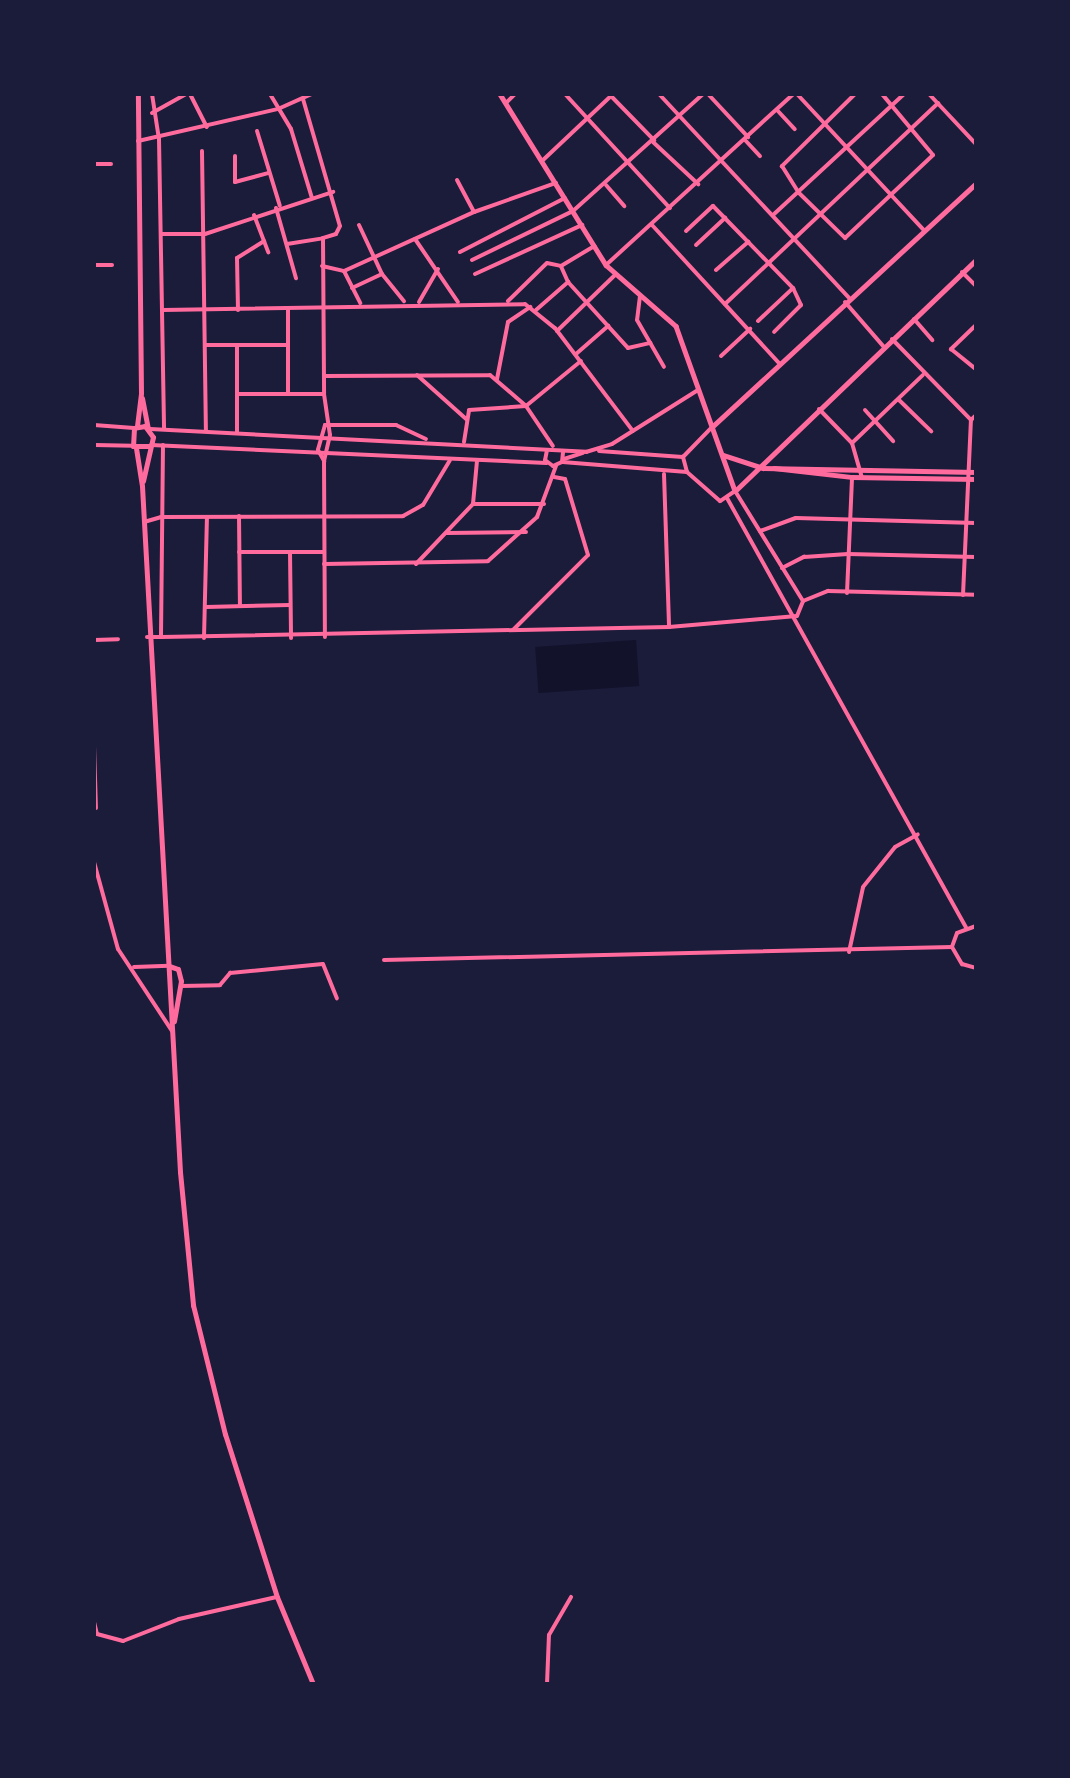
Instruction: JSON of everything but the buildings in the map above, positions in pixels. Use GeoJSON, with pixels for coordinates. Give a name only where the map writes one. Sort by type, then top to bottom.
{"type":"FeatureCollection","features":[{"type":"Feature","properties":{"kind":"main road"},"geometry":{"type":"LineString","coordinates":[[138,94],[141,393],[134,447],[142,486],[147,637],[172,1031],[193,1305],[225,1434],[277,1597],[313,1683]]}},
{"type":"Feature","properties":{"kind":"main road"},"geometry":{"type":"LineString","coordinates":[[141,393],[151,445],[142,486]]}},
{"type":"Feature","properties":{"kind":"main road"},"geometry":{"type":"LineString","coordinates":[[135,427],[149,428]]}},
{"type":"Feature","properties":{"kind":"main road"},"geometry":{"type":"LineString","coordinates":[[134,447],[151,445]]}},
{"type":"Feature","properties":{"kind":"main road"},"geometry":{"type":"LineString","coordinates":[[169,966],[179,970],[181,986],[172,1031]]}},
{"type":"Feature","properties":{"kind":"street"},"geometry":{"type":"LineString","coordinates":[[152,94],[152,113],[159,140],[164,429]]}},
{"type":"Feature","properties":{"kind":"street"},"geometry":{"type":"LineString","coordinates":[[152,113],[188,94],[207,127]]}},
{"type":"Feature","properties":{"kind":"street"},"geometry":{"type":"LineString","coordinates":[[270,94],[294,137],[312,198]]}},
{"type":"Feature","properties":{"kind":"street"},"geometry":{"type":"LineString","coordinates":[[138,141],[159,140],[278,109],[312,94]]}},
{"type":"Feature","properties":{"kind":"street"},"geometry":{"type":"LineString","coordinates":[[500,94],[606,265],[676,326],[735,491],[804,601]]}},
{"type":"Feature","properties":{"kind":"street"},"geometry":{"type":"LineString","coordinates":[[506,103],[515,94]]}},
{"type":"Feature","properties":{"kind":"street"},"geometry":{"type":"LineString","coordinates":[[565,94],[670,208]]}},
{"type":"Feature","properties":{"kind":"street"},"geometry":{"type":"LineString","coordinates":[[659,94],[795,239],[884,347]]}},
{"type":"Feature","properties":{"kind":"street"},"geometry":{"type":"LineString","coordinates":[[472,260],[573,211],[606,186],[703,94]]}},
{"type":"Feature","properties":{"kind":"street"},"geometry":{"type":"LineString","coordinates":[[708,94],[760,156]]}},
{"type":"Feature","properties":{"kind":"street"},"geometry":{"type":"LineString","coordinates":[[606,265],[795,94],[923,229]]}},
{"type":"Feature","properties":{"kind":"street"},"geometry":{"type":"LineString","coordinates":[[855,94],[782,166],[798,192],[846,238],[933,155],[882,94]]}},
{"type":"Feature","properties":{"kind":"street"},"geometry":{"type":"LineString","coordinates":[[773,215],[904,94]]}},
{"type":"Feature","properties":{"kind":"street"},"geometry":{"type":"LineString","coordinates":[[929,94],[975,144]]}},
{"type":"Feature","properties":{"kind":"street"},"geometry":{"type":"LineString","coordinates":[[542,161],[611,95],[698,184]]}},
{"type":"Feature","properties":{"kind":"street"},"geometry":{"type":"LineString","coordinates":[[287,244],[323,238],[340,227],[333,192],[303,99]]}},
{"type":"Feature","properties":{"kind":"street"},"geometry":{"type":"LineString","coordinates":[[725,304],[867,171],[911,126],[938,103]]}},
{"type":"Feature","properties":{"kind":"street"},"geometry":{"type":"LineString","coordinates":[[777,110],[795,129]]}},
{"type":"Feature","properties":{"kind":"street"},"geometry":{"type":"LineString","coordinates":[[257,131],[296,278]]}},
{"type":"Feature","properties":{"kind":"street"},"geometry":{"type":"LineString","coordinates":[[202,151],[205,234],[206,430]]}},
{"type":"Feature","properties":{"kind":"street"},"geometry":{"type":"LineString","coordinates":[[235,156],[235,182],[269,173]]}},
{"type":"Feature","properties":{"kind":"street"},"geometry":{"type":"LineString","coordinates":[[94,164],[111,164]]}},
{"type":"Feature","properties":{"kind":"street"},"geometry":{"type":"LineString","coordinates":[[457,180],[474,212]]}},
{"type":"Feature","properties":{"kind":"street"},"geometry":{"type":"LineString","coordinates":[[322,266],[344,271],[474,212],[556,183]]}},
{"type":"Feature","properties":{"kind":"street"},"geometry":{"type":"LineString","coordinates":[[324,376],[416,375],[498,379],[526,406],[553,446],[563,452],[595,451],[683,457],[779,363],[975,183]]}},
{"type":"Feature","properties":{"kind":"street"},"geometry":{"type":"LineString","coordinates":[[606,186],[624,206]]}},
{"type":"Feature","properties":{"kind":"street"},"geometry":{"type":"LineString","coordinates":[[161,234],[205,234],[278,207],[333,192]]}},
{"type":"Feature","properties":{"kind":"street"},"geometry":{"type":"LineString","coordinates":[[460,252],[565,198]]}},
{"type":"Feature","properties":{"kind":"street"},"geometry":{"type":"LineString","coordinates":[[686,231],[713,206],[793,288],[801,305],[774,332]]}},
{"type":"Feature","properties":{"kind":"street"},"geometry":{"type":"LineString","coordinates":[[254,215],[268,252]]}},
{"type":"Feature","properties":{"kind":"street"},"geometry":{"type":"LineString","coordinates":[[696,245],[725,218]]}},
{"type":"Feature","properties":{"kind":"street"},"geometry":{"type":"LineString","coordinates":[[359,225],[382,274],[405,302]]}},
{"type":"Feature","properties":{"kind":"street"},"geometry":{"type":"LineString","coordinates":[[475,274],[582,225]]}},
{"type":"Feature","properties":{"kind":"street"},"geometry":{"type":"LineString","coordinates":[[652,225],[779,363]]}},
{"type":"Feature","properties":{"kind":"street"},"geometry":{"type":"LineString","coordinates":[[323,238],[325,425],[330,435],[330,451],[324,461]]}},
{"type":"Feature","properties":{"kind":"street"},"geometry":{"type":"LineString","coordinates":[[415,239],[438,269],[458,302]]}},
{"type":"Feature","properties":{"kind":"street"},"geometry":{"type":"LineString","coordinates":[[238,310],[237,258],[264,242]]}},
{"type":"Feature","properties":{"kind":"street"},"geometry":{"type":"LineString","coordinates":[[716,270],[748,242]]}},
{"type":"Feature","properties":{"kind":"street"},"geometry":{"type":"LineString","coordinates":[[507,301],[548,263],[561,266],[594,246]]}},
{"type":"Feature","properties":{"kind":"street"},"geometry":{"type":"LineString","coordinates":[[683,457],[687,472],[720,501],[727,498],[763,468],[819,409],[975,260]]}},
{"type":"Feature","properties":{"kind":"street"},"geometry":{"type":"LineString","coordinates":[[94,266],[112,265]]}},
{"type":"Feature","properties":{"kind":"street"},"geometry":{"type":"LineString","coordinates":[[561,266],[568,282],[633,351],[650,343]]}},
{"type":"Feature","properties":{"kind":"street"},"geometry":{"type":"LineString","coordinates":[[419,302],[438,269]]}},
{"type":"Feature","properties":{"kind":"street"},"geometry":{"type":"LineString","coordinates":[[344,271],[360,303]]}},
{"type":"Feature","properties":{"kind":"street"},"geometry":{"type":"LineString","coordinates":[[962,272],[975,286]]}},
{"type":"Feature","properties":{"kind":"street"},"geometry":{"type":"LineString","coordinates":[[352,288],[382,274]]}},
{"type":"Feature","properties":{"kind":"street"},"geometry":{"type":"LineString","coordinates":[[557,331],[615,275]]}},
{"type":"Feature","properties":{"kind":"street"},"geometry":{"type":"LineString","coordinates":[[536,310],[568,282]]}},
{"type":"Feature","properties":{"kind":"street"},"geometry":{"type":"LineString","coordinates":[[758,321],[793,288]]}},
{"type":"Feature","properties":{"kind":"street"},"geometry":{"type":"LineString","coordinates":[[640,296],[636,314],[664,368]]}},
{"type":"Feature","properties":{"kind":"street"},"geometry":{"type":"LineString","coordinates":[[163,310],[206,311],[323,307],[360,303],[507,301],[531,307],[557,331],[576,354],[633,431]]}},
{"type":"Feature","properties":{"kind":"street"},"geometry":{"type":"LineString","coordinates":[[498,379],[508,322],[531,307]]}},
{"type":"Feature","properties":{"kind":"street"},"geometry":{"type":"LineString","coordinates":[[288,308],[288,394]]}},
{"type":"Feature","properties":{"kind":"street"},"geometry":{"type":"LineString","coordinates":[[913,319],[932,340]]}},
{"type":"Feature","properties":{"kind":"street"},"geometry":{"type":"LineString","coordinates":[[975,325],[951,349],[975,369]]}},
{"type":"Feature","properties":{"kind":"street"},"geometry":{"type":"LineString","coordinates":[[576,354],[608,327]]}},
{"type":"Feature","properties":{"kind":"street"},"geometry":{"type":"LineString","coordinates":[[721,356],[750,329]]}},
{"type":"Feature","properties":{"kind":"street"},"geometry":{"type":"LineString","coordinates":[[892,339],[924,375],[971,420]]}},
{"type":"Feature","properties":{"kind":"street"},"geometry":{"type":"LineString","coordinates":[[205,345],[288,345]]}},
{"type":"Feature","properties":{"kind":"street"},"geometry":{"type":"LineString","coordinates":[[237,345],[237,432]]}},
{"type":"Feature","properties":{"kind":"street"},"geometry":{"type":"LineString","coordinates":[[464,442],[466,419],[472,409],[526,406],[581,361]]}},
{"type":"Feature","properties":{"kind":"street"},"geometry":{"type":"LineString","coordinates":[[416,375],[466,419]]}},
{"type":"Feature","properties":{"kind":"street"},"geometry":{"type":"LineString","coordinates":[[852,442],[924,375]]}},
{"type":"Feature","properties":{"kind":"street"},"geometry":{"type":"LineString","coordinates":[[595,451],[633,431],[698,390]]}},
{"type":"Feature","properties":{"kind":"street"},"geometry":{"type":"LineString","coordinates":[[238,394],[324,394]]}},
{"type":"Feature","properties":{"kind":"street"},"geometry":{"type":"LineString","coordinates":[[899,400],[931,431]]}},
{"type":"Feature","properties":{"kind":"street"},"geometry":{"type":"LineString","coordinates":[[819,409],[852,442],[861,474]]}},
{"type":"Feature","properties":{"kind":"street"},"geometry":{"type":"LineString","coordinates":[[865,410],[893,441]]}},
{"type":"Feature","properties":{"kind":"street"},"geometry":{"type":"LineString","coordinates":[[963,595],[971,420],[975,416]]}},
{"type":"Feature","properties":{"kind":"street"},"geometry":{"type":"LineString","coordinates":[[94,425],[135,427]]}},
{"type":"Feature","properties":{"kind":"street"},"geometry":{"type":"LineString","coordinates":[[325,425],[319,434],[318,450],[324,461],[325,638]]}},
{"type":"Feature","properties":{"kind":"street"},"geometry":{"type":"LineString","coordinates":[[325,425],[396,425],[428,441]]}},
{"type":"Feature","properties":{"kind":"street"},"geometry":{"type":"LineString","coordinates":[[149,428],[319,434],[547,449],[553,446]]}},
{"type":"Feature","properties":{"kind":"street"},"geometry":{"type":"LineString","coordinates":[[94,445],[134,447]]}},
{"type":"Feature","properties":{"kind":"street"},"geometry":{"type":"LineString","coordinates":[[151,445],[318,450],[556,466]]}},
{"type":"Feature","properties":{"kind":"street"},"geometry":{"type":"LineString","coordinates":[[161,637],[163,445]]}},
{"type":"Feature","properties":{"kind":"street"},"geometry":{"type":"LineString","coordinates":[[547,449],[547,464]]}},
{"type":"Feature","properties":{"kind":"street"},"geometry":{"type":"LineString","coordinates":[[563,452],[563,461]]}},
{"type":"Feature","properties":{"kind":"street"},"geometry":{"type":"LineString","coordinates":[[324,564],[481,563],[526,532],[544,504],[556,466],[586,452]]}},
{"type":"Feature","properties":{"kind":"street"},"geometry":{"type":"LineString","coordinates":[[723,455],[763,468],[975,479]]}},
{"type":"Feature","properties":{"kind":"street"},"geometry":{"type":"LineString","coordinates":[[144,522],[161,517],[393,518],[416,511],[450,460]]}},
{"type":"Feature","properties":{"kind":"street"},"geometry":{"type":"LineString","coordinates":[[415,565],[473,504],[477,461]]}},
{"type":"Feature","properties":{"kind":"street"},"geometry":{"type":"LineString","coordinates":[[563,461],[664,474],[687,472]]}},
{"type":"Feature","properties":{"kind":"street"},"geometry":{"type":"LineString","coordinates":[[771,467],[852,477],[861,474],[975,472]]}},
{"type":"Feature","properties":{"kind":"street"},"geometry":{"type":"LineString","coordinates":[[664,474],[669,627]]}},
{"type":"Feature","properties":{"kind":"street"},"geometry":{"type":"LineString","coordinates":[[513,630],[588,555],[565,479],[554,477]]}},
{"type":"Feature","properties":{"kind":"street"},"geometry":{"type":"LineString","coordinates":[[847,593],[852,477]]}},
{"type":"Feature","properties":{"kind":"street"},"geometry":{"type":"LineString","coordinates":[[727,498],[797,616],[918,834],[966,927]]}},
{"type":"Feature","properties":{"kind":"street"},"geometry":{"type":"LineString","coordinates":[[473,504],[544,504]]}},
{"type":"Feature","properties":{"kind":"street"},"geometry":{"type":"LineString","coordinates":[[239,516],[240,606]]}},
{"type":"Feature","properties":{"kind":"street"},"geometry":{"type":"LineString","coordinates":[[204,638],[207,517]]}},
{"type":"Feature","properties":{"kind":"street"},"geometry":{"type":"LineString","coordinates":[[760,531],[796,518],[975,523]]}},
{"type":"Feature","properties":{"kind":"street"},"geometry":{"type":"LineString","coordinates":[[446,532],[526,532]]}},
{"type":"Feature","properties":{"kind":"street"},"geometry":{"type":"LineString","coordinates":[[239,552],[323,552]]}},
{"type":"Feature","properties":{"kind":"street"},"geometry":{"type":"LineString","coordinates":[[290,552],[291,638]]}},
{"type":"Feature","properties":{"kind":"street"},"geometry":{"type":"LineString","coordinates":[[782,568],[804,557],[848,554],[975,557]]}},
{"type":"Feature","properties":{"kind":"street"},"geometry":{"type":"LineString","coordinates":[[797,616],[804,601],[828,591],[975,595]]}},
{"type":"Feature","properties":{"kind":"street"},"geometry":{"type":"LineString","coordinates":[[206,607],[290,605]]}},
{"type":"Feature","properties":{"kind":"street"},"geometry":{"type":"LineString","coordinates":[[147,637],[325,638],[513,630],[669,627],[797,616]]}},
{"type":"Feature","properties":{"kind":"street"},"geometry":{"type":"LineString","coordinates":[[94,640],[117,639]]}},
{"type":"Feature","properties":{"kind":"street"},"geometry":{"type":"LineString","coordinates":[[94,746],[96,808]]}},
{"type":"Feature","properties":{"kind":"street"},"geometry":{"type":"LineString","coordinates":[[849,952],[863,887],[895,847],[918,834]]}},
{"type":"Feature","properties":{"kind":"street"},"geometry":{"type":"LineString","coordinates":[[94,862],[114,939],[172,1031]]}},
{"type":"Feature","properties":{"kind":"street"},"geometry":{"type":"LineString","coordinates":[[952,947],[966,927],[975,926]]}},
{"type":"Feature","properties":{"kind":"street"},"geometry":{"type":"LineString","coordinates":[[384,960],[849,952],[952,947]]}},
{"type":"Feature","properties":{"kind":"street"},"geometry":{"type":"LineString","coordinates":[[952,947],[962,964],[975,968]]}},
{"type":"Feature","properties":{"kind":"street"},"geometry":{"type":"LineString","coordinates":[[181,986],[220,985],[230,973],[323,964],[337,998]]}},
{"type":"Feature","properties":{"kind":"street"},"geometry":{"type":"LineString","coordinates":[[133,967],[169,966]]}},
{"type":"Feature","properties":{"kind":"street"},"geometry":{"type":"LineString","coordinates":[[94,1622],[97,1634],[123,1641],[179,1619],[277,1597]]}},
{"type":"Feature","properties":{"kind":"street"},"geometry":{"type":"LineString","coordinates":[[547,1683],[549,1635],[571,1597]]}},
{"type":"Feature","properties":{"kind":"shaded area"},"geometry":{"type":"Polygon","coordinates":[[[636,640],[639,686],[538,693],[535,647],[636,640]]]}}]}
